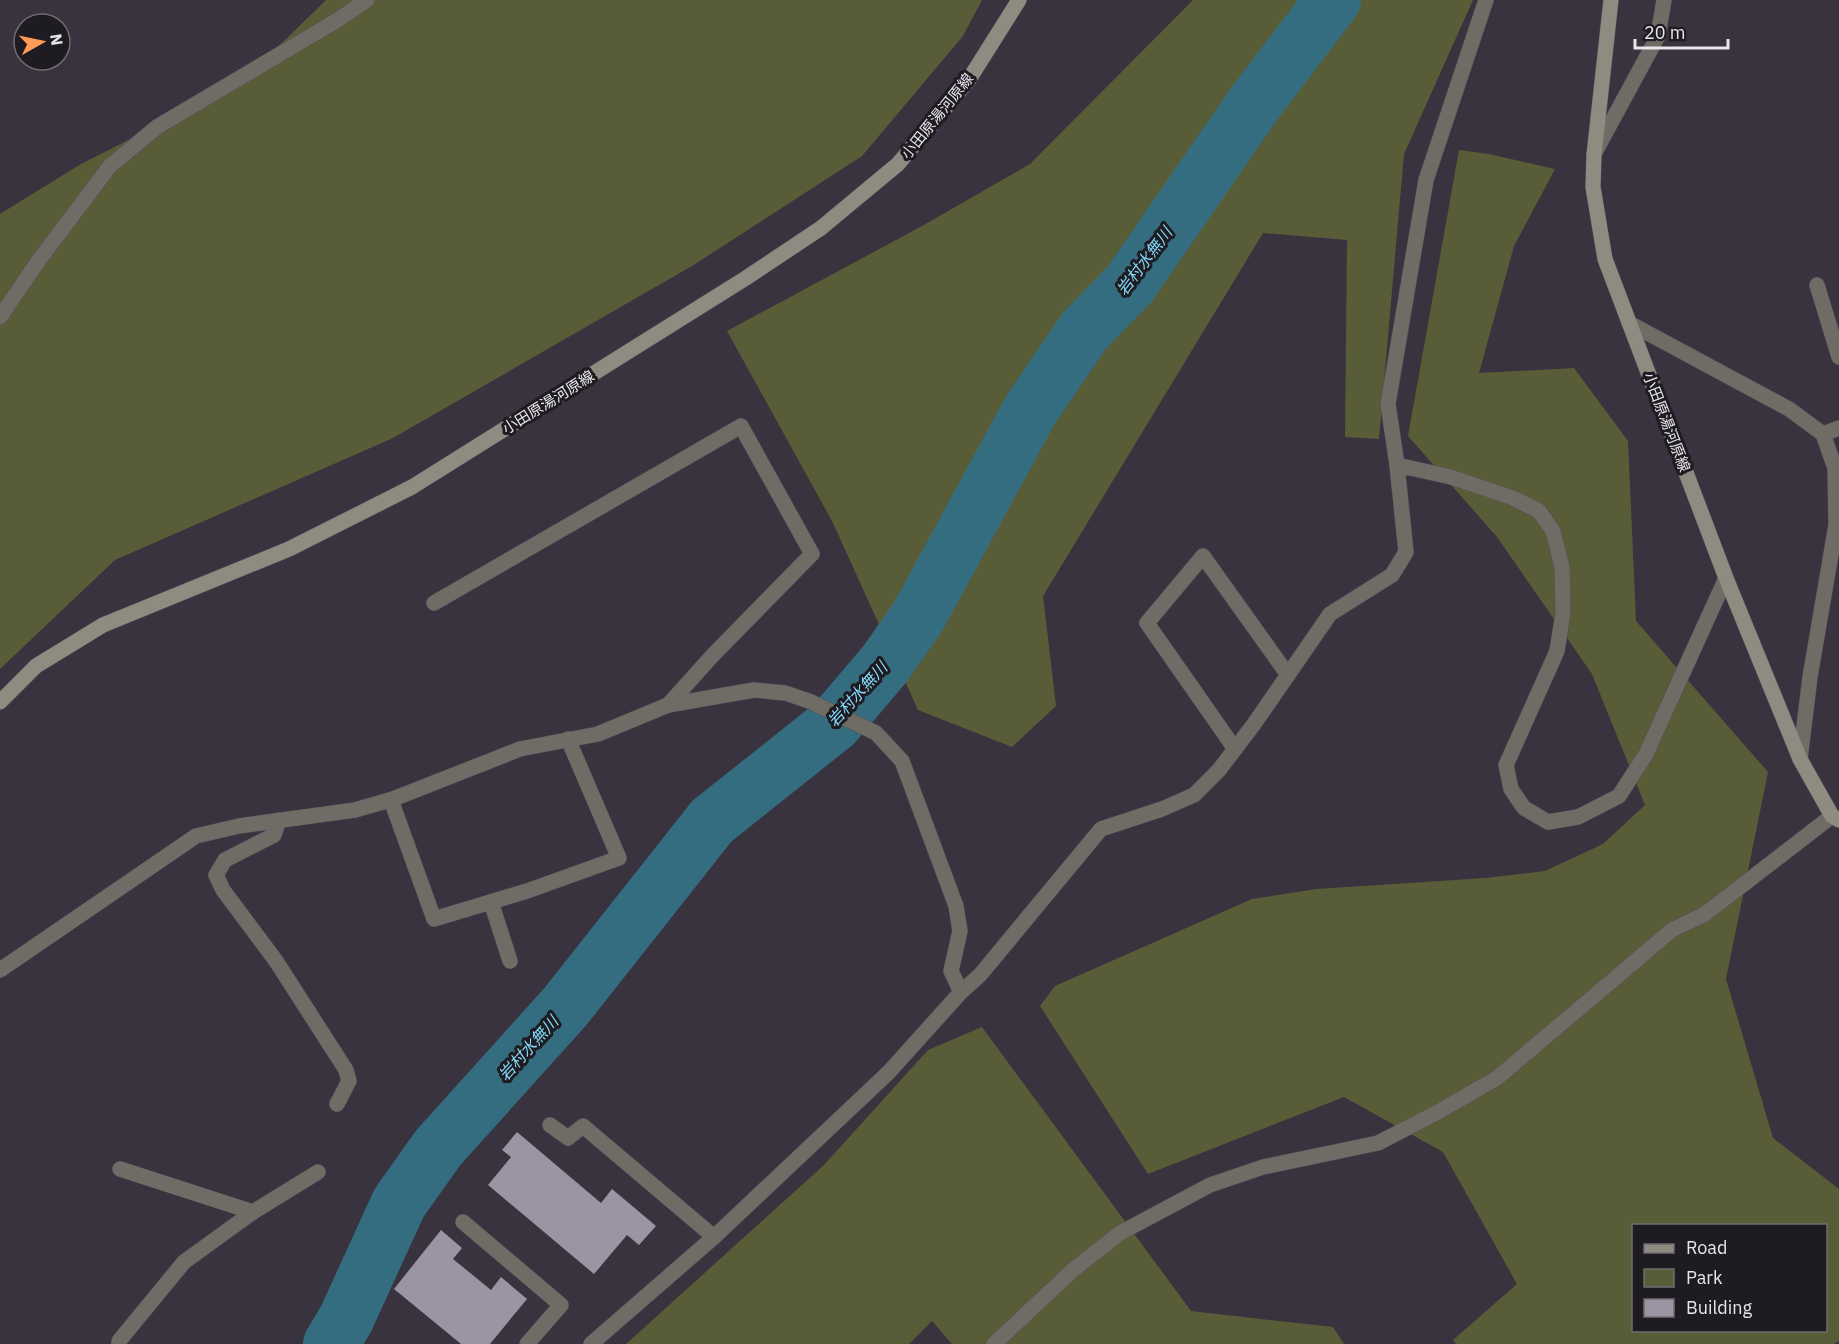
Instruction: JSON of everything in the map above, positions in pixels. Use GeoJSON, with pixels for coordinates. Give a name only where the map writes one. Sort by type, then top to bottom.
{"type":"FeatureCollection","features":[{"type":"Feature","properties":{"kind":"main road","name":"小田原湯河原線"},"geometry":{"type":"LineString","coordinates":[[0,702],[36,666],[103,625],[289,549],[412,487],[746,278],[821,228],[898,164],[968,81],[1019,0]]}},
{"type":"Feature","properties":{"kind":"main road","name":"小田原湯河原線"},"geometry":{"type":"LineString","coordinates":[[1611,0],[1594,155],[1593,187],[1605,259],[1726,579],[1800,759],[1835,818]]}},
{"type":"Feature","properties":{"kind":"street"},"geometry":{"type":"LineString","coordinates":[[0,317],[39,260],[110,166],[157,126],[368,0]]}},
{"type":"Feature","properties":{"kind":"street"},"geometry":{"type":"LineString","coordinates":[[591,1344],[714,1237],[889,1072],[961,992],[980,975],[1101,829],[1194,795],[1219,770],[1235,749],[1330,614],[1392,575],[1406,552],[1388,404],[1426,180],[1486,0]]}},
{"type":"Feature","properties":{"kind":"street"},"geometry":{"type":"LineString","coordinates":[[1594,155],[1658,36],[1664,0]]}},
{"type":"Feature","properties":{"kind":"street"},"geometry":{"type":"LineString","coordinates":[[1817,285],[1839,357]]}},
{"type":"Feature","properties":{"kind":"street"},"geometry":{"type":"LineString","coordinates":[[1629,323],[1790,410],[1823,434],[1835,468],[1836,525],[1810,677],[1800,759]]}},
{"type":"Feature","properties":{"kind":"street"},"geometry":{"type":"LineString","coordinates":[[434,603],[741,426],[812,554],[713,655],[668,705]]}},
{"type":"Feature","properties":{"kind":"street"},"geometry":{"type":"LineString","coordinates":[[1823,434],[1839,428]]}},
{"type":"Feature","properties":{"kind":"street"},"geometry":{"type":"LineString","coordinates":[[1397,465],[1451,477],[1513,498],[1539,511],[1553,531],[1562,567],[1563,613],[1557,651],[1506,765],[1511,789],[1524,808],[1548,822],[1578,817],[1619,796],[1646,754],[1726,579]]}},
{"type":"Feature","properties":{"kind":"street"},"geometry":{"type":"LineString","coordinates":[[1235,749],[1147,623],[1203,556],[1288,675]]}},
{"type":"Feature","properties":{"kind":"street"},"geometry":{"type":"LineString","coordinates":[[0,970],[196,836],[239,826],[355,810],[391,800],[520,748],[598,734],[668,705],[754,690],[785,693],[808,701],[876,733],[902,761],[956,906],[960,931],[951,971],[961,992]]}},
{"type":"Feature","properties":{"kind":"street"},"geometry":{"type":"LineString","coordinates":[[391,800],[434,920],[527,891],[619,858],[568,739]]}},
{"type":"Feature","properties":{"kind":"street"},"geometry":{"type":"LineString","coordinates":[[994,1344],[1072,1270],[1120,1233],[1210,1185],[1263,1167],[1378,1143],[1497,1078],[1672,930],[1705,914],[1835,818]]}},
{"type":"Feature","properties":{"kind":"street"},"geometry":{"type":"LineString","coordinates":[[279,820],[274,835],[225,860],[216,875],[223,890],[276,961],[346,1070],[349,1081],[337,1104]]}},
{"type":"Feature","properties":{"kind":"street"},"geometry":{"type":"LineString","coordinates":[[490,902],[510,961]]}},
{"type":"Feature","properties":{"kind":"street"},"geometry":{"type":"LineString","coordinates":[[550,1125],[568,1138],[583,1126],[714,1237]]}},
{"type":"Feature","properties":{"kind":"street"},"geometry":{"type":"LineString","coordinates":[[120,1169],[253,1212]]}},
{"type":"Feature","properties":{"kind":"street"},"geometry":{"type":"LineString","coordinates":[[119,1344],[119,1341],[184,1262],[253,1212],[318,1172]]}},
{"type":"Feature","properties":{"kind":"street"},"geometry":{"type":"LineString","coordinates":[[463,1222],[561,1305],[527,1344]]}},
{"type":"Feature","properties":{"kind":"green space"},"geometry":{"type":"Polygon","coordinates":[[[326,0],[982,0],[963,36],[862,156],[692,266],[393,438],[115,560],[0,669],[0,214],[81,164],[213,97],[283,42],[326,0]]]}},
{"type":"Feature","properties":{"kind":"green space"},"geometry":{"type":"Polygon","coordinates":[[[1193,0],[1473,0],[1404,154],[1379,439],[1345,437],[1347,240],[1263,233],[1043,596],[1056,706],[1012,747],[918,710],[832,521],[727,331],[922,226],[1030,164],[1193,0]]]}},
{"type":"Feature","properties":{"kind":"green space"},"geometry":{"type":"Polygon","coordinates":[[[1459,150],[1489,154],[1555,169],[1514,246],[1479,373],[1574,368],[1628,441],[1636,621],[1768,772],[1726,979],[1773,1138],[1839,1189],[1839,1341],[1834,1344],[1456,1344],[1453,1340],[1517,1284],[1443,1152],[1344,1097],[1148,1174],[1040,1006],[1055,986],[1252,899],[1316,889],[1486,878],[1545,871],[1603,844],[1645,805],[1592,674],[1497,537],[1408,436],[1459,150]]]}},
{"type":"Feature","properties":{"kind":"green space"},"geometry":{"type":"Polygon","coordinates":[[[982,1027],[1191,1311],[1333,1327],[1344,1344],[952,1344],[932,1321],[909,1344],[626,1344],[824,1165],[928,1050],[982,1027]]]}},
{"type":"Feature","properties":{"kind":"building"},"geometry":{"type":"Polygon","coordinates":[[[517,1132],[601,1203],[612,1189],[656,1226],[639,1245],[627,1235],[594,1274],[488,1185],[511,1157],[502,1150],[517,1132]]]}},
{"type":"Feature","properties":{"kind":"building"},"geometry":{"type":"Polygon","coordinates":[[[441,1230],[462,1248],[453,1259],[491,1290],[501,1277],[527,1299],[490,1344],[461,1344],[394,1289],[441,1230]]]}},
{"type":"Feature","properties":{"kind":"waterway","name":"岩村水無川"},"geometry":{"type":"LineString","coordinates":[[331,1344],[346,1319],[399,1203],[438,1148],[565,1007],[712,821],[834,724],[885,664],[918,617],[1031,409],[1085,330],[1129,285],[1254,104],[1333,0]]}}]}
